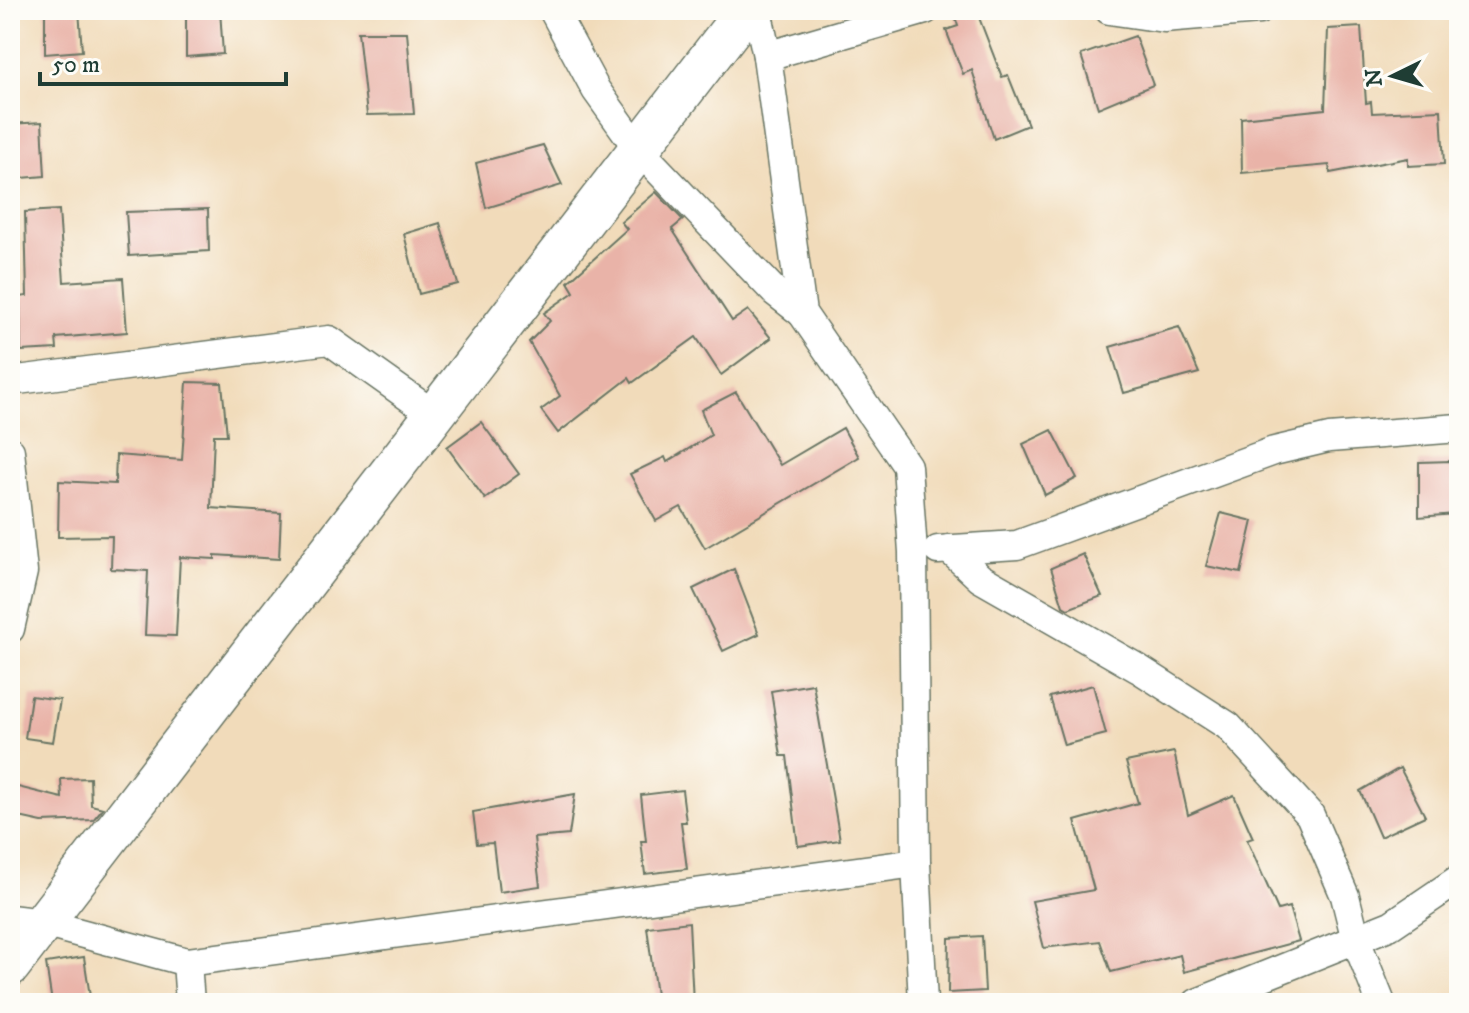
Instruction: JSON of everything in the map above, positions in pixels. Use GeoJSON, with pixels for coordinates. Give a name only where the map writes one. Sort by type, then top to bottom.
{"type":"FeatureCollection","features":[{"type":"Feature","properties":{"kind":"street"},"geometry":{"type":"LineString","coordinates":[[553,10],[596,90],[639,150],[775,292],[802,313],[907,466],[913,552],[916,863],[923,1003]]}},
{"type":"Feature","properties":{"kind":"street"},"geometry":{"type":"LineString","coordinates":[[10,966],[27,921],[433,414],[746,10]]}},
{"type":"Feature","properties":{"kind":"street"},"geometry":{"type":"LineString","coordinates":[[757,10],[767,56],[802,313]]}},
{"type":"Feature","properties":{"kind":"street"},"geometry":{"type":"LineString","coordinates":[[767,56],[925,10]]}},
{"type":"Feature","properties":{"kind":"street"},"geometry":{"type":"LineString","coordinates":[[1109,10],[1164,18],[1259,10]]}},
{"type":"Feature","properties":{"kind":"street"},"geometry":{"type":"LineString","coordinates":[[10,381],[329,340],[433,414]]}},
{"type":"Feature","properties":{"kind":"street"},"geometry":{"type":"LineString","coordinates":[[913,552],[1017,545],[1274,451],[1315,441],[1459,428]]}},
{"type":"Feature","properties":{"kind":"street"},"geometry":{"type":"LineString","coordinates":[[10,451],[23,572],[10,629]]}},
{"type":"Feature","properties":{"kind":"street"},"geometry":{"type":"LineString","coordinates":[[949,549],[980,578],[1139,669],[1228,726],[1310,815],[1345,896],[1356,940],[1381,1003]]}},
{"type":"Feature","properties":{"kind":"street"},"geometry":{"type":"LineString","coordinates":[[27,921],[187,962],[916,863]]}},
{"type":"Feature","properties":{"kind":"street"},"geometry":{"type":"LineString","coordinates":[[1197,1003],[1391,925],[1459,879]]}},
{"type":"Feature","properties":{"kind":"street"},"geometry":{"type":"LineString","coordinates":[[187,962],[190,1003]]}},
{"type":"Feature","properties":{"kind":"building"},"geometry":{"type":"Polygon","coordinates":[[[45,10],[79,10],[82,51],[45,54],[45,10]]]}},
{"type":"Feature","properties":{"kind":"building"},"geometry":{"type":"Polygon","coordinates":[[[186,10],[220,10],[223,54],[186,57],[186,10]]]}},
{"type":"Feature","properties":{"kind":"building"},"geometry":{"type":"Polygon","coordinates":[[[953,10],[976,10],[1002,77],[1008,75],[1028,125],[994,139],[972,70],[963,74],[946,30],[958,26],[953,10]]]}},
{"type":"Feature","properties":{"kind":"building"},"geometry":{"type":"Polygon","coordinates":[[[1361,27],[1366,103],[1371,102],[1372,113],[1441,110],[1444,164],[1408,166],[1408,158],[1330,173],[1329,165],[1242,173],[1241,118],[1325,109],[1328,29],[1361,27]]]}},
{"type":"Feature","properties":{"kind":"building"},"geometry":{"type":"Polygon","coordinates":[[[358,32],[407,32],[414,114],[367,115],[358,32]]]}},
{"type":"Feature","properties":{"kind":"building"},"geometry":{"type":"Polygon","coordinates":[[[1135,36],[1153,85],[1098,108],[1081,55],[1135,36]]]}},
{"type":"Feature","properties":{"kind":"building"},"geometry":{"type":"Polygon","coordinates":[[[42,122],[45,176],[10,179],[10,124],[42,122]]]}},
{"type":"Feature","properties":{"kind":"building"},"geometry":{"type":"Polygon","coordinates":[[[543,145],[562,185],[486,208],[476,163],[543,145]]]}},
{"type":"Feature","properties":{"kind":"building"},"geometry":{"type":"Polygon","coordinates":[[[656,192],[683,220],[672,229],[732,321],[748,310],[771,338],[721,375],[696,337],[632,383],[629,378],[558,433],[541,410],[560,396],[529,342],[550,321],[544,313],[574,292],[568,282],[627,229],[621,222],[656,192]]]}},
{"type":"Feature","properties":{"kind":"building"},"geometry":{"type":"Polygon","coordinates":[[[208,209],[209,251],[129,256],[126,212],[208,209]]]}},
{"type":"Feature","properties":{"kind":"building"},"geometry":{"type":"Polygon","coordinates":[[[59,210],[64,282],[123,278],[127,332],[56,338],[57,349],[21,351],[20,297],[27,296],[25,212],[59,210]]]}},
{"type":"Feature","properties":{"kind":"building"},"geometry":{"type":"Polygon","coordinates":[[[440,223],[458,284],[419,294],[404,234],[440,223]]]}},
{"type":"Feature","properties":{"kind":"building"},"geometry":{"type":"Polygon","coordinates":[[[1179,327],[1199,373],[1124,393],[1110,347],[1179,327]]]}},
{"type":"Feature","properties":{"kind":"building"},"geometry":{"type":"Polygon","coordinates":[[[187,382],[222,383],[227,435],[214,435],[211,508],[281,513],[279,559],[215,555],[215,559],[180,557],[176,636],[145,635],[148,571],[111,569],[112,536],[58,537],[59,481],[115,484],[116,455],[182,460],[187,382]]]}},
{"type":"Feature","properties":{"kind":"building"},"geometry":{"type":"Polygon","coordinates":[[[736,392],[780,465],[843,428],[859,457],[705,548],[681,507],[656,521],[630,474],[665,457],[667,462],[711,435],[701,410],[736,392]]]}},
{"type":"Feature","properties":{"kind":"building"},"geometry":{"type":"Polygon","coordinates":[[[481,422],[519,474],[485,499],[447,447],[481,422]]]}},
{"type":"Feature","properties":{"kind":"building"},"geometry":{"type":"Polygon","coordinates":[[[1052,430],[1077,478],[1045,495],[1023,444],[1052,430]]]}},
{"type":"Feature","properties":{"kind":"building"},"geometry":{"type":"Polygon","coordinates":[[[1452,461],[1455,514],[1419,517],[1419,462],[1452,461]]]}},
{"type":"Feature","properties":{"kind":"building"},"geometry":{"type":"Polygon","coordinates":[[[1221,513],[1253,521],[1241,573],[1206,566],[1221,513]]]}},
{"type":"Feature","properties":{"kind":"building"},"geometry":{"type":"Polygon","coordinates":[[[1083,554],[1102,596],[1068,609],[1063,606],[1051,568],[1083,554]]]}},
{"type":"Feature","properties":{"kind":"building"},"geometry":{"type":"Polygon","coordinates":[[[734,569],[759,634],[723,651],[693,589],[734,569]]]}},
{"type":"Feature","properties":{"kind":"building"},"geometry":{"type":"Polygon","coordinates":[[[813,684],[840,840],[798,846],[787,756],[781,756],[771,691],[813,684]]]}},
{"type":"Feature","properties":{"kind":"building"},"geometry":{"type":"Polygon","coordinates":[[[1093,685],[1106,734],[1064,745],[1050,697],[1093,685]]]}},
{"type":"Feature","properties":{"kind":"building"},"geometry":{"type":"Polygon","coordinates":[[[31,696],[60,700],[53,742],[25,738],[31,696]]]}},
{"type":"Feature","properties":{"kind":"building"},"geometry":{"type":"Polygon","coordinates":[[[1174,752],[1188,815],[1234,795],[1253,838],[1247,840],[1278,910],[1289,907],[1299,941],[1184,972],[1180,955],[1111,972],[1100,941],[1044,948],[1032,901],[1094,890],[1075,821],[1138,803],[1126,762],[1174,752]]]}},
{"type":"Feature","properties":{"kind":"building"},"geometry":{"type":"Polygon","coordinates":[[[1400,768],[1425,816],[1380,837],[1360,791],[1400,768]]]}},
{"type":"Feature","properties":{"kind":"building"},"geometry":{"type":"Polygon","coordinates":[[[90,778],[91,805],[103,808],[93,820],[42,822],[10,815],[10,785],[62,798],[61,779],[90,778]]]}},
{"type":"Feature","properties":{"kind":"building"},"geometry":{"type":"Polygon","coordinates":[[[682,790],[686,822],[681,822],[687,869],[645,874],[641,841],[646,841],[641,795],[682,790]]]}},
{"type":"Feature","properties":{"kind":"building"},"geometry":{"type":"Polygon","coordinates":[[[575,794],[569,835],[534,838],[540,886],[499,892],[493,843],[477,844],[473,812],[575,794]]]}},
{"type":"Feature","properties":{"kind":"building"},"geometry":{"type":"Polygon","coordinates":[[[689,922],[693,1003],[657,1003],[647,927],[689,922]]]}},
{"type":"Feature","properties":{"kind":"building"},"geometry":{"type":"Polygon","coordinates":[[[982,936],[985,991],[948,993],[949,938],[982,936]]]}},
{"type":"Feature","properties":{"kind":"building"},"geometry":{"type":"Polygon","coordinates":[[[84,957],[91,1003],[52,1003],[46,963],[84,957]]]}}]}
